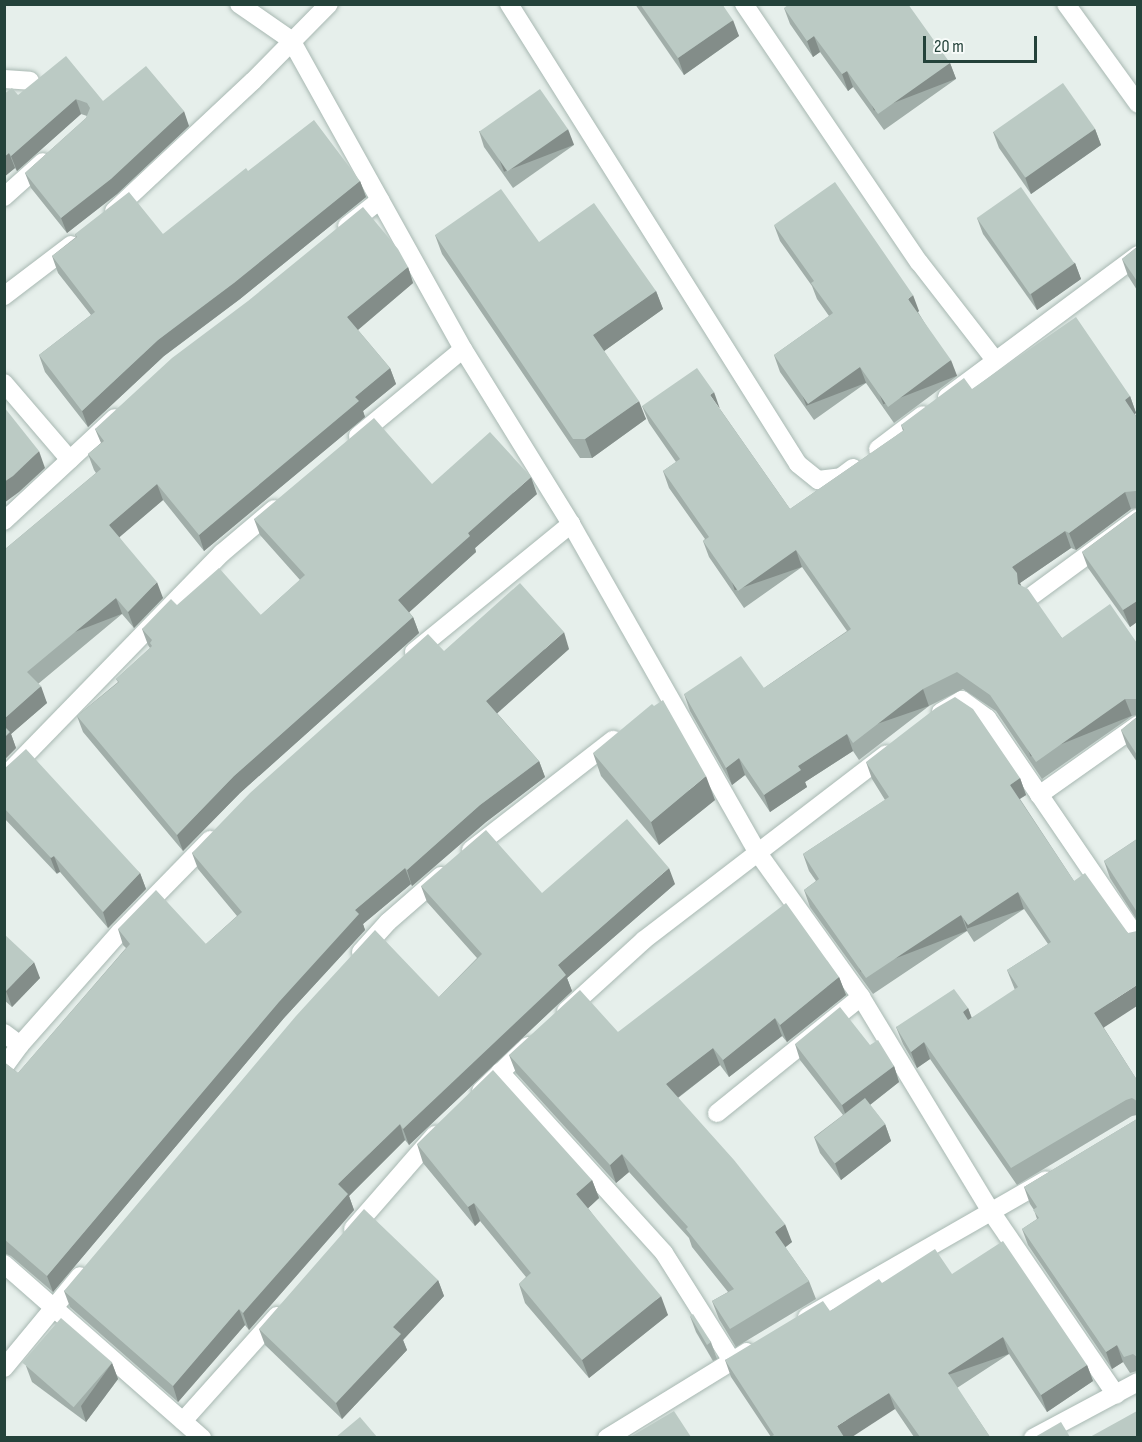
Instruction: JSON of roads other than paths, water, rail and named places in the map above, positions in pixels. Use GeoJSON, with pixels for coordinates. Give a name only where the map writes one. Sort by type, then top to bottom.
{"type":"FeatureCollection","features":[{"type":"Feature","properties":{"kind":"street"},"geometry":{"type":"LineString","coordinates":[[239,4],[291,40],[463,349],[571,524],[758,853],[861,997],[992,1213],[1116,1395]]}},
{"type":"Feature","properties":{"kind":"street"},"geometry":{"type":"LineString","coordinates":[[4,296],[124,203],[253,81],[328,4]]}},
{"type":"Feature","properties":{"kind":"street"},"geometry":{"type":"LineString","coordinates":[[509,4],[798,464],[818,480],[841,477],[1137,255]]}},
{"type":"Feature","properties":{"kind":"street"},"geometry":{"type":"LineString","coordinates":[[744,4],[919,261],[995,360]]}},
{"type":"Feature","properties":{"kind":"street"},"geometry":{"type":"LineString","coordinates":[[1066,4],[1137,104]]}},
{"type":"Feature","properties":{"kind":"street"},"geometry":{"type":"LineString","coordinates":[[4,79],[30,81]]}},
{"type":"Feature","properties":{"kind":"street"},"geometry":{"type":"LineString","coordinates":[[4,197],[57,149]]}},
{"type":"Feature","properties":{"kind":"street"},"geometry":{"type":"LineString","coordinates":[[336,236],[380,200]]}},
{"type":"Feature","properties":{"kind":"street"},"geometry":{"type":"LineString","coordinates":[[342,450],[463,349]]}},
{"type":"Feature","properties":{"kind":"street"},"geometry":{"type":"LineString","coordinates":[[4,383],[70,460]]}},
{"type":"Feature","properties":{"kind":"street"},"geometry":{"type":"LineString","coordinates":[[4,521],[132,402]]}},
{"type":"Feature","properties":{"kind":"street"},"geometry":{"type":"LineString","coordinates":[[4,777],[222,553],[291,494]]}},
{"type":"Feature","properties":{"kind":"street"},"geometry":{"type":"LineString","coordinates":[[1033,595],[1137,518]]}},
{"type":"Feature","properties":{"kind":"street"},"geometry":{"type":"LineString","coordinates":[[403,661],[571,524]]}},
{"type":"Feature","properties":{"kind":"street"},"geometry":{"type":"LineString","coordinates":[[651,711],[669,698]]}},
{"type":"Feature","properties":{"kind":"street"},"geometry":{"type":"LineString","coordinates":[[926,723],[963,700],[987,718],[1137,939]]}},
{"type":"Feature","properties":{"kind":"street"},"geometry":{"type":"LineString","coordinates":[[1039,795],[1137,725]]}},
{"type":"Feature","properties":{"kind":"street"},"geometry":{"type":"LineString","coordinates":[[348,965],[388,922],[493,830],[623,732]]}},
{"type":"Feature","properties":{"kind":"street"},"geometry":{"type":"LineString","coordinates":[[467,1105],[644,940],[898,744]]}},
{"type":"Feature","properties":{"kind":"street"},"geometry":{"type":"LineString","coordinates":[[4,1067],[120,932],[224,825]]}},
{"type":"Feature","properties":{"kind":"street"},"geometry":{"type":"LineString","coordinates":[[717,1113],[861,997]]}},
{"type":"Feature","properties":{"kind":"street"},"geometry":{"type":"LineString","coordinates":[[4,1033],[20,1046]]}},
{"type":"Feature","properties":{"kind":"street"},"geometry":{"type":"LineString","coordinates":[[500,1072],[664,1253],[732,1361]]}},
{"type":"Feature","properties":{"kind":"street"},"geometry":{"type":"LineString","coordinates":[[343,1240],[416,1154],[450,1121]]}},
{"type":"Feature","properties":{"kind":"street"},"geometry":{"type":"LineString","coordinates":[[792,1326],[1060,1172]]}},
{"type":"Feature","properties":{"kind":"street"},"geometry":{"type":"LineString","coordinates":[[4,1368],[92,1262]]}},
{"type":"Feature","properties":{"kind":"street"},"geometry":{"type":"LineString","coordinates":[[4,1264],[202,1437]]}},
{"type":"Feature","properties":{"kind":"street"},"geometry":{"type":"LineString","coordinates":[[183,1421],[291,1301]]}},
{"type":"Feature","properties":{"kind":"street"},"geometry":{"type":"LineString","coordinates":[[607,1437],[762,1344]]}},
{"type":"Feature","properties":{"kind":"street"},"geometry":{"type":"LineString","coordinates":[[1032,1437],[1137,1382]]}}]}
